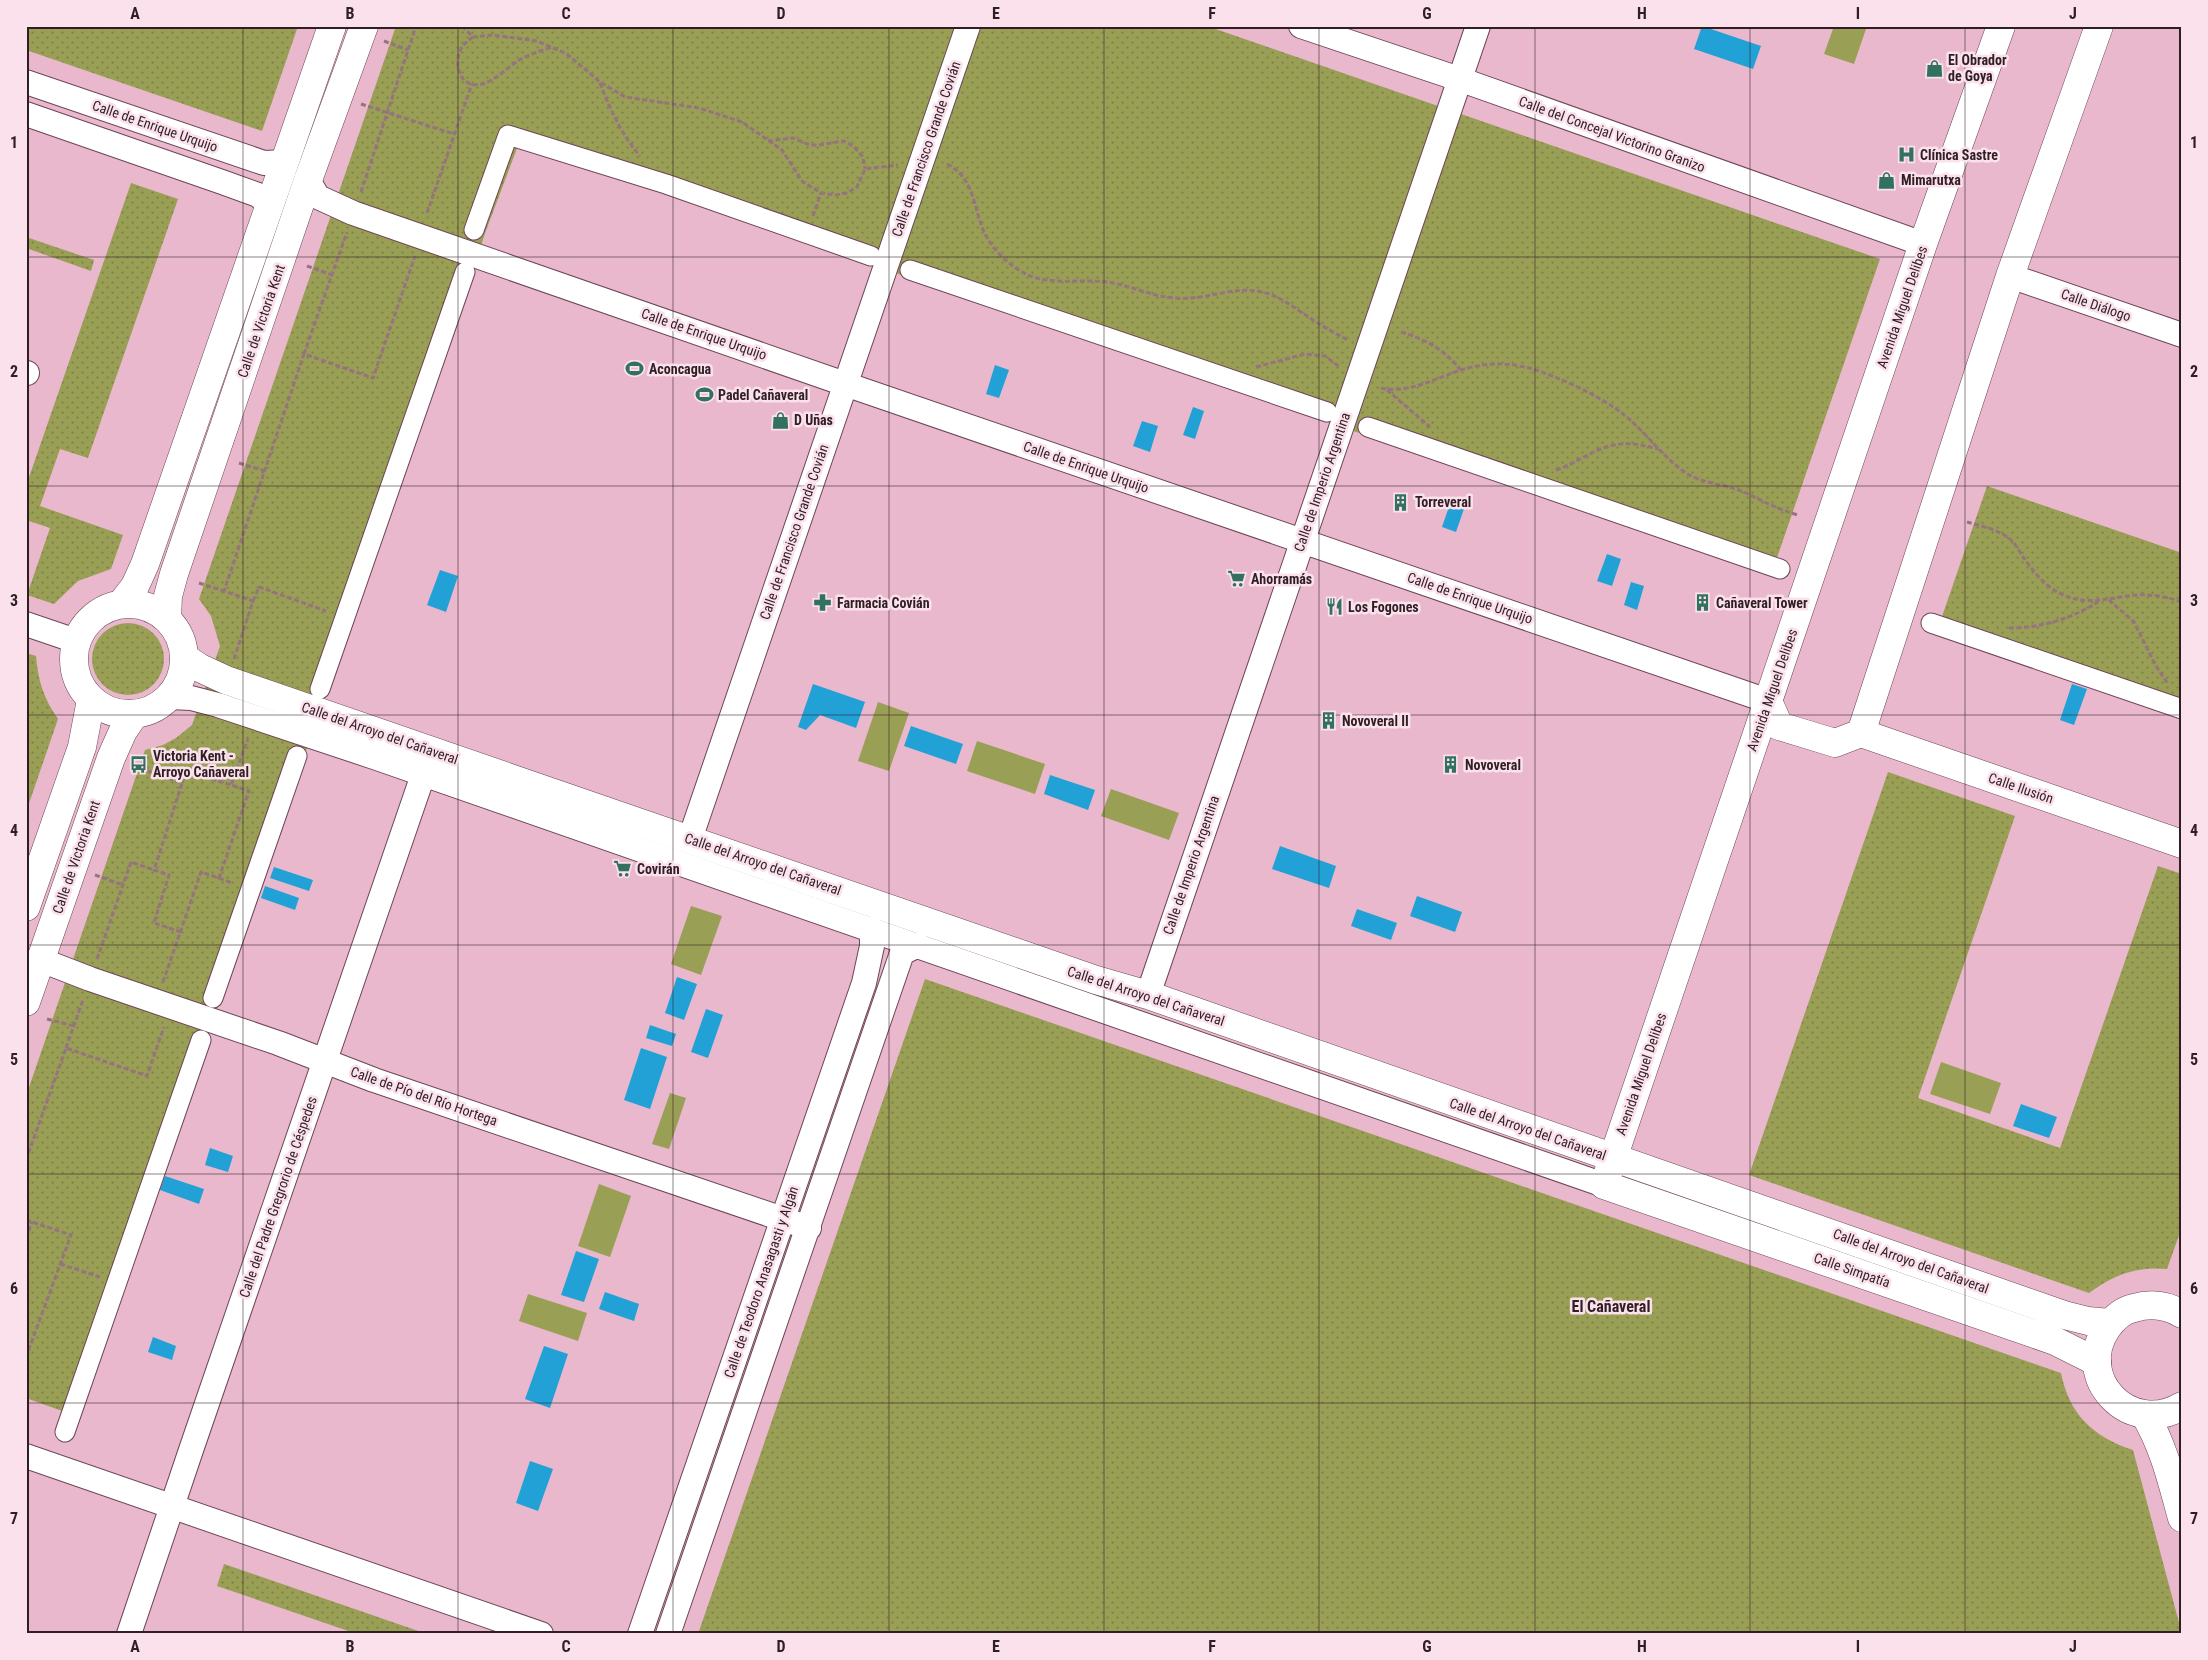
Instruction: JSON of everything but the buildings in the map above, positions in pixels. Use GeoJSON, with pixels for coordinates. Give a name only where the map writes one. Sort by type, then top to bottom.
{"type":"FeatureCollection","features":[{"type":"Feature","properties":{"kind":"main road","name":"Calle de Victoria Kent"},"geometry":{"type":"LineString","coordinates":[[122,603],[135,586],[145,564],[332,26]]}},
{"type":"Feature","properties":{"kind":"main road","name":"Avenida Miguel Delibes"},"geometry":{"type":"LineString","coordinates":[[1604,1185],[1923,244],[2001,26]]}},
{"type":"Feature","properties":{"kind":"main road"},"geometry":{"type":"LineString","coordinates":[[1768,701],[1779,726],[1835,744],[1861,733],[2010,276],[2099,26]]}},
{"type":"Feature","properties":{"kind":"main road","name":"Calle de Victoria Kent"},"geometry":{"type":"LineString","coordinates":[[167,618],[168,596],[174,574],[308,180],[374,34]]}},
{"type":"Feature","properties":{"kind":"main road"},"geometry":{"type":"LineString","coordinates":[[122,603],[146,606],[167,618],[180,636],[185,658],[184,672],[170,697],[154,709],[134,715],[111,712],[91,700],[83,690],[74,666],[76,641],[89,620],[99,612],[122,603]]}},
{"type":"Feature","properties":{"kind":"main road","name":"Calle del Arroyo del Cañaveral"},"geometry":{"type":"LineString","coordinates":[[185,658],[200,668],[226,680],[1096,980],[1148,995],[2064,1315],[2088,1321],[2110,1323]]}},
{"type":"Feature","properties":{"kind":"main road"},"geometry":{"type":"LineString","coordinates":[[26,908],[82,747],[91,700]]}},
{"type":"Feature","properties":{"kind":"main road","name":"Calle de Victoria Kent"},"geometry":{"type":"LineString","coordinates":[[26,1002],[110,758],[123,731],[134,715]]}},
{"type":"Feature","properties":{"kind":"main road","name":"Calle Ilusión"},"geometry":{"type":"LineString","coordinates":[[1861,733],[2182,844]]}},
{"type":"Feature","properties":{"kind":"main road","name":"Calle Simpatía"},"geometry":{"type":"LineString","coordinates":[[1604,1185],[2055,1341],[2097,1362]]}},
{"type":"Feature","properties":{"kind":"main road"},"geometry":{"type":"LineString","coordinates":[[2177,1305],[2137,1307],[2120,1315],[2110,1323],[2102,1335],[2098,1348],[2097,1362],[2104,1387],[2111,1397],[2133,1411],[2145,1414],[2160,1414],[2182,1406]]}},
{"type":"Feature","properties":{"kind":"main road"},"geometry":{"type":"LineString","coordinates":[[2145,1414],[2157,1435],[2182,1518]]}},
{"type":"Feature","properties":{"kind":"street","name":"Calle de Francisco Grande Covián"},"geometry":{"type":"LineString","coordinates":[[690,839],[968,26]]}},
{"type":"Feature","properties":{"kind":"street","name":"Calle del Concejal Victorino Granizo"},"geometry":{"type":"LineString","coordinates":[[1301,26],[1459,79],[1923,244]]}},
{"type":"Feature","properties":{"kind":"street","name":"Calle de Imperio Argentina"},"geometry":{"type":"LineString","coordinates":[[1148,995],[1478,26]]}},
{"type":"Feature","properties":{"kind":"street","name":"Calle de Enrique Urquijo"},"geometry":{"type":"LineString","coordinates":[[26,82],[264,163],[286,162]]}},
{"type":"Feature","properties":{"kind":"street"},"geometry":{"type":"LineString","coordinates":[[26,114],[258,195],[271,206]]}},
{"type":"Feature","properties":{"kind":"street"},"geometry":{"type":"LineString","coordinates":[[474,230],[508,135],[666,184],[871,256]]}},
{"type":"Feature","properties":{"kind":"street","name":"Calle de Enrique Urquijo"},"geometry":{"type":"LineString","coordinates":[[308,180],[318,197],[353,213],[1768,701]]}},
{"type":"Feature","properties":{"kind":"street"},"geometry":{"type":"LineString","coordinates":[[910,270],[1327,412]]}},
{"type":"Feature","properties":{"kind":"street"},"geometry":{"type":"LineString","coordinates":[[320,689],[465,272]]}},
{"type":"Feature","properties":{"kind":"street","name":"Calle Diálogo"},"geometry":{"type":"LineString","coordinates":[[2010,276],[2182,335]]}},
{"type":"Feature","properties":{"kind":"street"},"geometry":{"type":"LineString","coordinates":[[1368,427],[1780,569]]}},
{"type":"Feature","properties":{"kind":"street"},"geometry":{"type":"LineString","coordinates":[[1931,623],[2182,709]]}},
{"type":"Feature","properties":{"kind":"street"},"geometry":{"type":"LineString","coordinates":[[26,624],[76,641]]}},
{"type":"Feature","properties":{"kind":"street","name":"Calle del Arroyo del Cañaveral"},"geometry":{"type":"LineString","coordinates":[[170,697],[192,698],[218,705],[872,929],[1096,1009],[1604,1185]]}},
{"type":"Feature","properties":{"kind":"street"},"geometry":{"type":"LineString","coordinates":[[213,998],[297,756]]}},
{"type":"Feature","properties":{"kind":"street","name":"Calle del Padre Gregrorio de Céspedes"},"geometry":{"type":"LineString","coordinates":[[132,1626],[190,1450],[423,775]]}},
{"type":"Feature","properties":{"kind":"street","name":"Calle de Teodoro Anasagasti y Algán"},"geometry":{"type":"LineString","coordinates":[[640,1634],[864,983],[872,946],[872,929]]}},
{"type":"Feature","properties":{"kind":"street","name":"Calle de Teodoro Anasagasti y Algán"},"geometry":{"type":"LineString","coordinates":[[668,1634],[902,953],[918,945]]}},
{"type":"Feature","properties":{"kind":"street","name":"Calle de Pío del Río Hortega"},"geometry":{"type":"LineString","coordinates":[[41,960],[324,1061],[809,1228]]}},
{"type":"Feature","properties":{"kind":"street"},"geometry":{"type":"LineString","coordinates":[[65,1432],[201,1040]]}},
{"type":"Feature","properties":{"kind":"street"},"geometry":{"type":"LineString","coordinates":[[26,1456],[541,1634]]}},
{"type":"Feature","properties":{"kind":"path"},"geometry":{"type":"LineString","coordinates":[[360,192],[416,26]]}},
{"type":"Feature","properties":{"kind":"path"},"geometry":{"type":"LineString","coordinates":[[462,26],[473,37]]}},
{"type":"Feature","properties":{"kind":"path"},"geometry":{"type":"LineString","coordinates":[[374,34],[408,50]]}},
{"type":"Feature","properties":{"kind":"path"},"geometry":{"type":"LineString","coordinates":[[553,47],[538,51],[520,60],[504,69],[490,82],[472,84],[465,80],[458,72],[458,58],[462,46],[473,37],[493,35],[522,38],[553,47],[567,54],[600,82],[625,97],[699,108],[742,122],[767,141],[782,150],[802,180],[821,193],[835,195],[846,193],[857,187],[865,169],[862,157],[853,146],[844,141],[819,145],[810,145],[793,138],[767,141]]}},
{"type":"Feature","properties":{"kind":"path"},"geometry":{"type":"LineString","coordinates":[[600,82],[608,105],[628,142],[666,184]]}},
{"type":"Feature","properties":{"kind":"path"},"geometry":{"type":"LineString","coordinates":[[427,213],[472,84]]}},
{"type":"Feature","properties":{"kind":"path"},"geometry":{"type":"LineString","coordinates":[[361,104],[454,134]]}},
{"type":"Feature","properties":{"kind":"path"},"geometry":{"type":"LineString","coordinates":[[948,164],[956,168],[972,191],[982,226],[995,249],[1013,266],[1033,276],[1057,281],[1113,283],[1176,298],[1195,297],[1224,291],[1264,292],[1283,299],[1310,318],[1352,342]]}},
{"type":"Feature","properties":{"kind":"path"},"geometry":{"type":"LineString","coordinates":[[865,169],[903,165]]}},
{"type":"Feature","properties":{"kind":"path"},"geometry":{"type":"LineString","coordinates":[[224,592],[347,232]]}},
{"type":"Feature","properties":{"kind":"path"},"geometry":{"type":"LineString","coordinates":[[304,354],[373,378],[415,255]]}},
{"type":"Feature","properties":{"kind":"path"},"geometry":{"type":"LineString","coordinates":[[307,266],[332,275]]}},
{"type":"Feature","properties":{"kind":"path"},"geometry":{"type":"LineString","coordinates":[[1400,332],[1436,346],[1449,355],[1461,370]]}},
{"type":"Feature","properties":{"kind":"path"},"geometry":{"type":"LineString","coordinates":[[1227,378],[1268,363],[1305,354],[1325,356],[1342,369]]}},
{"type":"Feature","properties":{"kind":"path"},"geometry":{"type":"LineString","coordinates":[[1387,390],[1429,383],[1461,370],[1486,364],[1505,364],[1539,371],[1593,395],[1624,414],[1658,449],[1683,471],[1705,482],[1745,492],[1771,506],[1798,515]]}},
{"type":"Feature","properties":{"kind":"path"},"geometry":{"type":"LineString","coordinates":[[1381,388],[1387,390],[1433,429]]}},
{"type":"Feature","properties":{"kind":"path"},"geometry":{"type":"LineString","coordinates":[[1554,471],[1571,465],[1593,452],[1620,444],[1633,444],[1658,449]]}},
{"type":"Feature","properties":{"kind":"path"},"geometry":{"type":"LineString","coordinates":[[239,463],[265,472]]}},
{"type":"Feature","properties":{"kind":"path"},"geometry":{"type":"LineString","coordinates":[[1967,522],[1997,532],[2012,541],[2034,572],[2061,594],[2080,601],[2153,595],[2182,602]]}},
{"type":"Feature","properties":{"kind":"path"},"geometry":{"type":"LineString","coordinates":[[199,583],[253,602]]}},
{"type":"Feature","properties":{"kind":"path"},"geometry":{"type":"LineString","coordinates":[[234,661],[259,587],[345,618]]}},
{"type":"Feature","properties":{"kind":"path"},"geometry":{"type":"LineString","coordinates":[[2109,600],[2134,622],[2156,666],[2174,689]]}},
{"type":"Feature","properties":{"kind":"path"},"geometry":{"type":"LineString","coordinates":[[2000,627],[2030,627],[2051,622],[2071,616],[2098,601]]}},
{"type":"Feature","properties":{"kind":"path"},"geometry":{"type":"LineString","coordinates":[[231,785],[248,739]]}},
{"type":"Feature","properties":{"kind":"path"},"geometry":{"type":"LineString","coordinates":[[132,765],[182,783]]}},
{"type":"Feature","properties":{"kind":"path"},"geometry":{"type":"LineString","coordinates":[[154,870],[186,771],[249,791],[219,878],[201,872],[162,982]]}},
{"type":"Feature","properties":{"kind":"path"},"geometry":{"type":"LineString","coordinates":[[97,959],[131,862],[170,875],[154,923],[180,932]]}},
{"type":"Feature","properties":{"kind":"path"},"geometry":{"type":"LineString","coordinates":[[95,875],[123,885]]}},
{"type":"Feature","properties":{"kind":"path"},"geometry":{"type":"LineString","coordinates":[[26,1160],[83,1000]]}},
{"type":"Feature","properties":{"kind":"path"},"geometry":{"type":"LineString","coordinates":[[47,1019],[74,1026]]}},
{"type":"Feature","properties":{"kind":"path"},"geometry":{"type":"LineString","coordinates":[[66,1048],[147,1076],[164,1027]]}},
{"type":"Feature","properties":{"kind":"path"},"geometry":{"type":"LineString","coordinates":[[26,1220],[71,1236],[26,1357]]}},
{"type":"Feature","properties":{"kind":"path"},"geometry":{"type":"LineString","coordinates":[[26,1238],[32,1222]]}},
{"type":"Feature","properties":{"kind":"path"},"geometry":{"type":"LineString","coordinates":[[60,1264],[117,1283]]}},
{"type":"Feature","properties":{"kind":"green space"},"geometry":{"type":"Polygon","coordinates":[[[26,26],[298,26],[262,131],[26,50],[26,26]]]}},
{"type":"Feature","properties":{"kind":"green space"},"geometry":{"type":"Polygon","coordinates":[[[396,26],[1207,26],[1880,259],[1771,575],[519,143],[487,228],[76,1416],[26,1398],[26,1096],[145,750],[163,745],[176,738],[192,725],[220,646],[211,616],[199,599],[396,26]]]}},
{"type":"Feature","properties":{"kind":"green space"},"geometry":{"type":"Polygon","coordinates":[[[1834,26],[1867,26],[1854,64],[1824,54],[1834,26]]]}},
{"type":"Feature","properties":{"kind":"green space"},"geometry":{"type":"Polygon","coordinates":[[[131,183],[178,199],[88,458],[60,449],[40,506],[123,535],[111,569],[78,581],[54,604],[27,595],[50,528],[26,520],[26,486],[131,183]]]}},
{"type":"Feature","properties":{"kind":"green space"},"geometry":{"type":"Polygon","coordinates":[[[26,237],[94,260],[91,271],[26,248],[26,237]]]}},
{"type":"Feature","properties":{"kind":"green space"},"geometry":{"type":"Polygon","coordinates":[[[1987,486],[2182,553],[2182,718],[1936,634],[1987,486]]]}},
{"type":"Feature","properties":{"kind":"green space"},"geometry":{"type":"Polygon","coordinates":[[[128,623],[148,629],[158,639],[164,659],[158,679],[148,689],[128,695],[108,689],[98,679],[92,659],[98,639],[108,629],[128,623]]]}},
{"type":"Feature","properties":{"kind":"green space"},"geometry":{"type":"Polygon","coordinates":[[[26,653],[36,656],[42,689],[58,719],[26,812],[26,653]]]}},
{"type":"Feature","properties":{"kind":"green space"},"geometry":{"type":"Polygon","coordinates":[[[878,702],[909,713],[889,771],[858,761],[878,702]]]}},
{"type":"Feature","properties":{"kind":"green space"},"geometry":{"type":"Polygon","coordinates":[[[977,741],[1045,764],[1035,794],[967,771],[977,741]]]}},
{"type":"Feature","properties":{"kind":"green space"},"geometry":{"type":"Polygon","coordinates":[[[1888,772],[2015,816],[1918,1098],[2060,1148],[2158,866],[2182,874],[2182,1227],[2167,1269],[2145,1269],[2126,1273],[2107,1281],[2089,1293],[1749,1175],[1888,772]]]}},
{"type":"Feature","properties":{"kind":"green space"},"geometry":{"type":"Polygon","coordinates":[[[1111,789],[1179,813],[1169,840],[1101,816],[1111,789]]]}},
{"type":"Feature","properties":{"kind":"green space"},"geometry":{"type":"Polygon","coordinates":[[[691,906],[722,916],[701,975],[671,964],[691,906]]]}},
{"type":"Feature","properties":{"kind":"green space"},"geometry":{"type":"Polygon","coordinates":[[[925,979],[2061,1373],[2070,1400],[2085,1422],[2106,1438],[2133,1450],[2182,1634],[698,1634],[925,979]]]}},
{"type":"Feature","properties":{"kind":"green space"},"geometry":{"type":"Polygon","coordinates":[[[1941,1062],[2001,1083],[1990,1114],[1930,1094],[1941,1062]]]}},
{"type":"Feature","properties":{"kind":"green space"},"geometry":{"type":"Polygon","coordinates":[[[670,1093],[686,1098],[669,1149],[652,1144],[670,1093]]]}},
{"type":"Feature","properties":{"kind":"green space"},"geometry":{"type":"Polygon","coordinates":[[[599,1184],[631,1196],[610,1257],[578,1246],[599,1184]]]}},
{"type":"Feature","properties":{"kind":"green space"},"geometry":{"type":"Polygon","coordinates":[[[528,1294],[587,1313],[578,1341],[519,1321],[528,1294]]]}},
{"type":"Feature","properties":{"kind":"green space"},"geometry":{"type":"Polygon","coordinates":[[[224,1564],[427,1634],[357,1634],[217,1586],[224,1564]]]}},
{"type":"Feature","properties":{"kind":"water"},"geometry":{"type":"Polygon","coordinates":[[[1702,26],[1761,46],[1753,69],[1694,49],[1702,26]]]}},
{"type":"Feature","properties":{"kind":"water"},"geometry":{"type":"Polygon","coordinates":[[[995,365],[1009,370],[999,398],[986,394],[995,365]]]}},
{"type":"Feature","properties":{"kind":"water"},"geometry":{"type":"Polygon","coordinates":[[[1193,407],[1204,411],[1195,439],[1183,435],[1193,407]]]}},
{"type":"Feature","properties":{"kind":"water"},"geometry":{"type":"Polygon","coordinates":[[[1142,421],[1158,426],[1150,452],[1133,446],[1142,421]]]}},
{"type":"Feature","properties":{"kind":"water"},"geometry":{"type":"Polygon","coordinates":[[[1452,498],[1466,503],[1456,532],[1442,527],[1452,498]]]}},
{"type":"Feature","properties":{"kind":"water"},"geometry":{"type":"Polygon","coordinates":[[[1607,554],[1621,559],[1612,586],[1597,581],[1607,554]]]}},
{"type":"Feature","properties":{"kind":"water"},"geometry":{"type":"Polygon","coordinates":[[[440,570],[458,576],[446,612],[427,605],[440,570]]]}},
{"type":"Feature","properties":{"kind":"water"},"geometry":{"type":"Polygon","coordinates":[[[1631,582],[1644,586],[1637,610],[1624,605],[1631,582]]]}},
{"type":"Feature","properties":{"kind":"water"},"geometry":{"type":"Polygon","coordinates":[[[813,684],[865,702],[856,728],[820,715],[806,730],[798,727],[813,684]]]}},
{"type":"Feature","properties":{"kind":"water"},"geometry":{"type":"Polygon","coordinates":[[[2072,684],[2087,689],[2074,725],[2060,720],[2072,684]]]}},
{"type":"Feature","properties":{"kind":"water"},"geometry":{"type":"Polygon","coordinates":[[[911,726],[963,744],[956,764],[904,746],[911,726]]]}},
{"type":"Feature","properties":{"kind":"water"},"geometry":{"type":"Polygon","coordinates":[[[1050,775],[1095,790],[1088,810],[1044,794],[1050,775]]]}},
{"type":"Feature","properties":{"kind":"water"},"geometry":{"type":"Polygon","coordinates":[[[1280,846],[1336,866],[1329,888],[1272,869],[1280,846]]]}},
{"type":"Feature","properties":{"kind":"water"},"geometry":{"type":"Polygon","coordinates":[[[274,867],[313,880],[309,891],[270,878],[274,867]]]}},
{"type":"Feature","properties":{"kind":"water"},"geometry":{"type":"Polygon","coordinates":[[[265,886],[299,898],[295,910],[261,898],[265,886]]]}},
{"type":"Feature","properties":{"kind":"water"},"geometry":{"type":"Polygon","coordinates":[[[1417,896],[1462,912],[1455,932],[1410,916],[1417,896]]]}},
{"type":"Feature","properties":{"kind":"water"},"geometry":{"type":"Polygon","coordinates":[[[1357,909],[1397,923],[1391,940],[1351,926],[1357,909]]]}},
{"type":"Feature","properties":{"kind":"water"},"geometry":{"type":"Polygon","coordinates":[[[677,977],[697,984],[684,1020],[665,1013],[677,977]]]}},
{"type":"Feature","properties":{"kind":"water"},"geometry":{"type":"Polygon","coordinates":[[[706,1009],[723,1015],[708,1058],[691,1052],[706,1009]]]}},
{"type":"Feature","properties":{"kind":"water"},"geometry":{"type":"Polygon","coordinates":[[[650,1025],[676,1034],[672,1046],[646,1038],[650,1025]]]}},
{"type":"Feature","properties":{"kind":"water"},"geometry":{"type":"Polygon","coordinates":[[[641,1048],[667,1057],[650,1109],[624,1100],[641,1048]]]}},
{"type":"Feature","properties":{"kind":"water"},"geometry":{"type":"Polygon","coordinates":[[[2021,1104],[2057,1117],[2049,1138],[2013,1126],[2021,1104]]]}},
{"type":"Feature","properties":{"kind":"water"},"geometry":{"type":"Polygon","coordinates":[[[210,1148],[233,1156],[228,1172],[205,1165],[210,1148]]]}},
{"type":"Feature","properties":{"kind":"water"},"geometry":{"type":"Polygon","coordinates":[[[165,1176],[204,1189],[199,1204],[160,1190],[165,1176]]]}},
{"type":"Feature","properties":{"kind":"water"},"geometry":{"type":"Polygon","coordinates":[[[576,1251],[599,1259],[584,1302],[561,1295],[576,1251]]]}},
{"type":"Feature","properties":{"kind":"water"},"geometry":{"type":"Polygon","coordinates":[[[605,1292],[639,1304],[634,1321],[599,1309],[605,1292]]]}},
{"type":"Feature","properties":{"kind":"water"},"geometry":{"type":"Polygon","coordinates":[[[153,1337],[176,1346],[172,1360],[148,1352],[153,1337]]]}},
{"type":"Feature","properties":{"kind":"water"},"geometry":{"type":"Polygon","coordinates":[[[544,1346],[568,1354],[550,1408],[525,1399],[544,1346]]]}},
{"type":"Feature","properties":{"kind":"water"},"geometry":{"type":"Polygon","coordinates":[[[530,1461],[553,1469],[538,1511],[516,1503],[530,1461]]]}},
{"type":"Feature","properties":{"kind":"place","name":"El Obrador de Goya"},"geometry":{"type":"Point","coordinates":[1934,68]}},
{"type":"Feature","properties":{"kind":"place","name":"Clínica Sastre"},"geometry":{"type":"Point","coordinates":[1906,155]}},
{"type":"Feature","properties":{"kind":"place","name":"Mimarutxa"},"geometry":{"type":"Point","coordinates":[1887,180]}},
{"type":"Feature","properties":{"kind":"place","name":"Aconcagua"},"geometry":{"type":"Point","coordinates":[635,369]}},
{"type":"Feature","properties":{"kind":"place","name":"Padel Cañaveral"},"geometry":{"type":"Point","coordinates":[704,395]}},
{"type":"Feature","properties":{"kind":"place","name":"D Uñas"},"geometry":{"type":"Point","coordinates":[780,420]}},
{"type":"Feature","properties":{"kind":"place","name":"Torreveral"},"geometry":{"type":"Point","coordinates":[1401,502]}},
{"type":"Feature","properties":{"kind":"place","name":"Ahorramás"},"geometry":{"type":"Point","coordinates":[1237,579]}},
{"type":"Feature","properties":{"kind":"place","name":"Farmacia Covián"},"geometry":{"type":"Point","coordinates":[823,603]}},
{"type":"Feature","properties":{"kind":"place","name":"Cañaveral Tower"},"geometry":{"type":"Point","coordinates":[1702,603]}},
{"type":"Feature","properties":{"kind":"place","name":"Los Fogones"},"geometry":{"type":"Point","coordinates":[1334,607]}},
{"type":"Feature","properties":{"kind":"place","name":"Novoveral II"},"geometry":{"type":"Point","coordinates":[1328,721]}},
{"type":"Feature","properties":{"kind":"place","name":"Victoria Kent - Arroyo Cañaveral"},"geometry":{"type":"Point","coordinates":[139,764]}},
{"type":"Feature","properties":{"kind":"place","name":"Novoveral"},"geometry":{"type":"Point","coordinates":[1451,765]}},
{"type":"Feature","properties":{"kind":"place","name":"Covirán"},"geometry":{"type":"Point","coordinates":[623,869]}},
{"type":"Feature","properties":{"kind":"district","name":"El Cañaveral"},"geometry":{"type":"Point","coordinates":[1611,1306]}}]}
